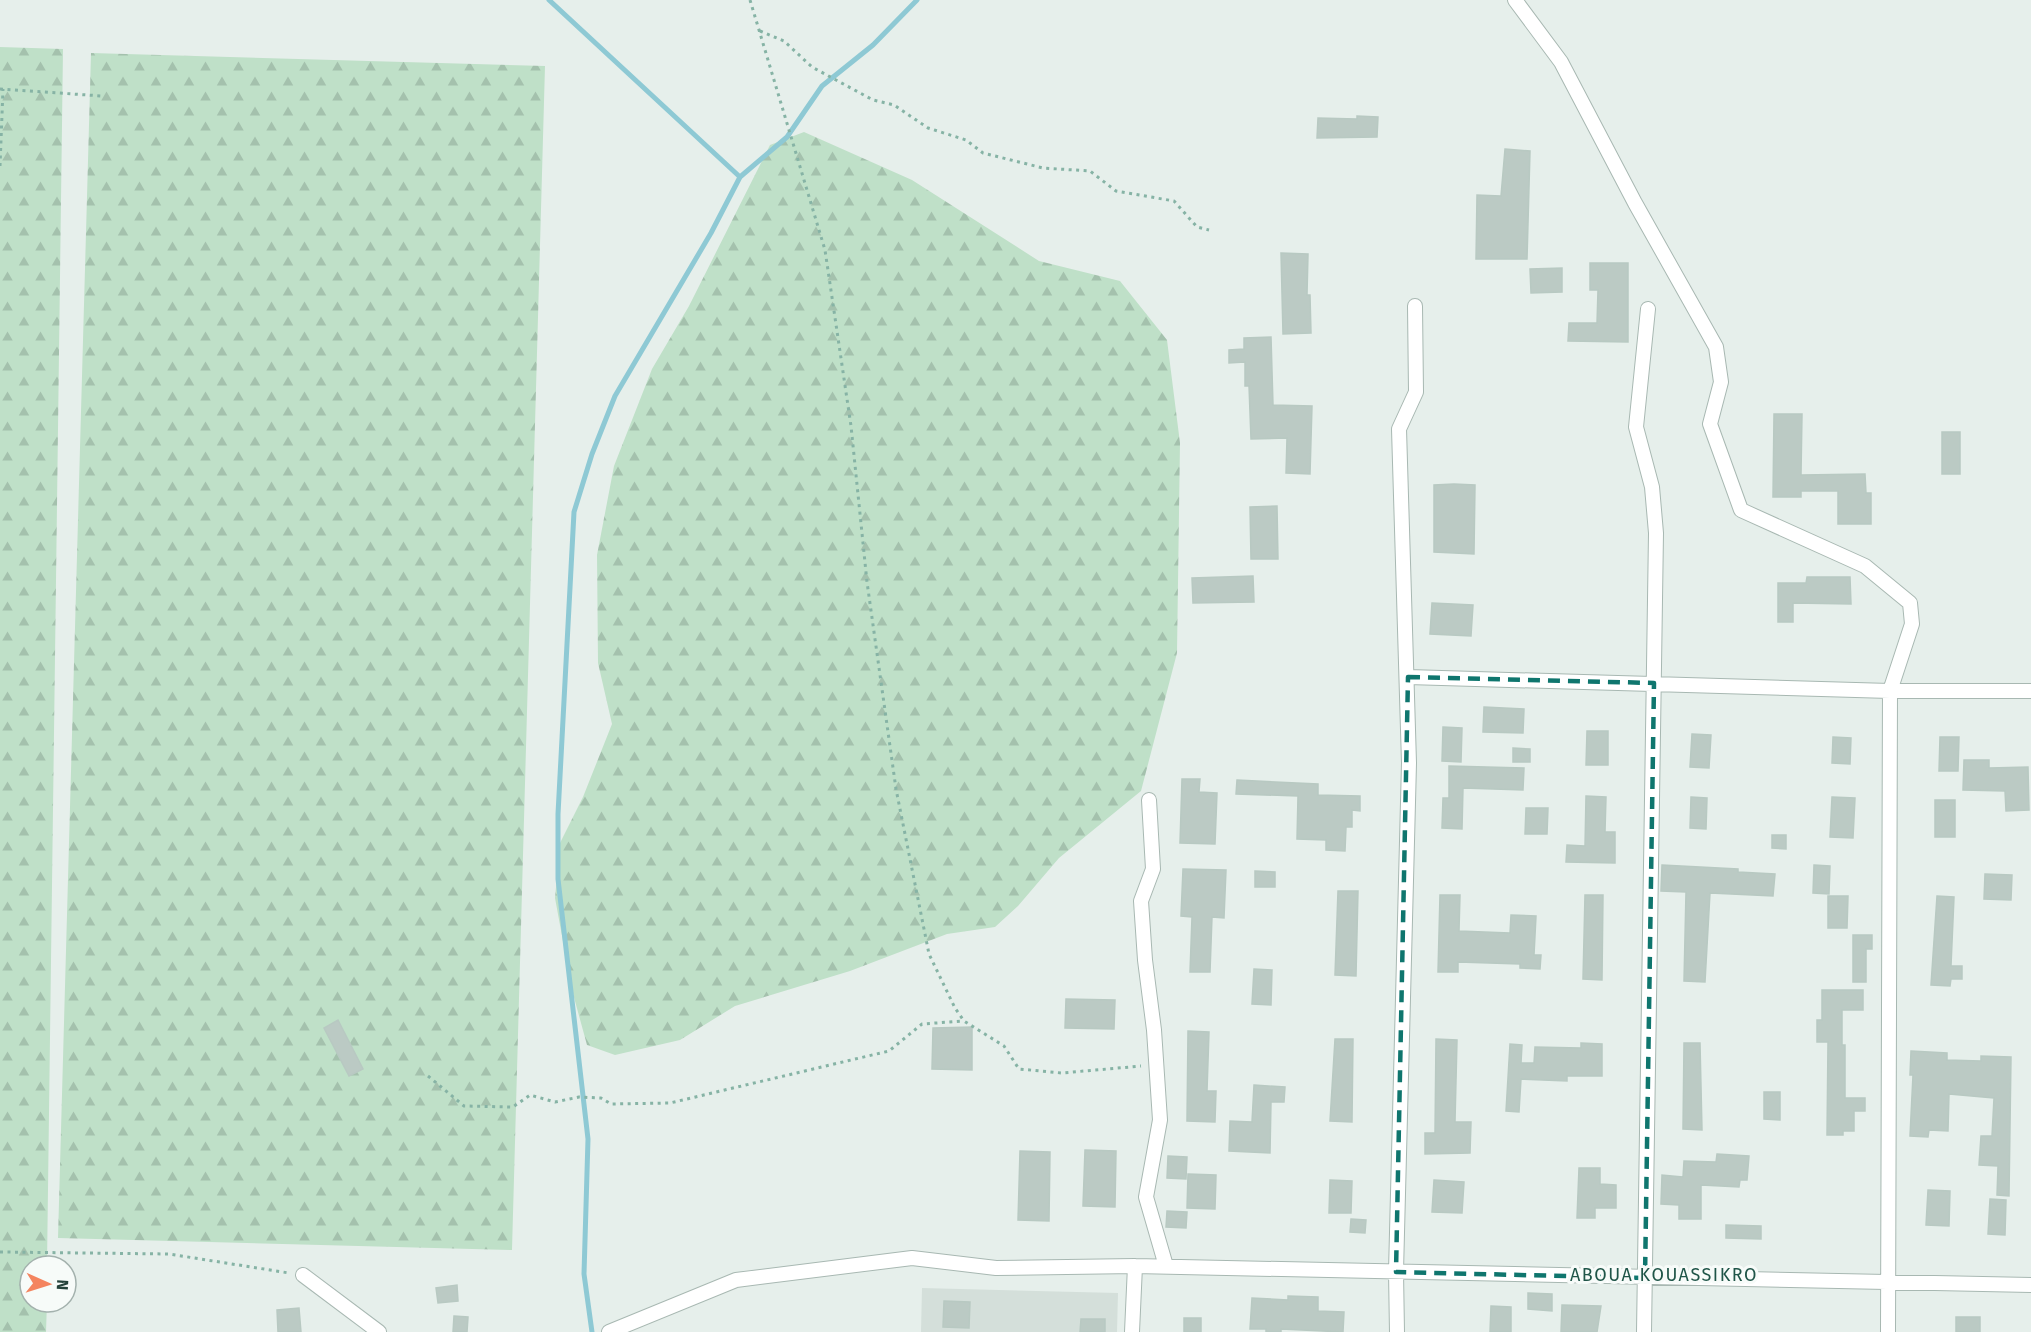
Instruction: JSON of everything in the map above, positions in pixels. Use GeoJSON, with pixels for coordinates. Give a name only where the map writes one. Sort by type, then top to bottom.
{"type":"FeatureCollection","features":[{"type":"Feature","properties":{"kind":"street"},"geometry":{"type":"LineString","coordinates":[[1515,0],[1561,62],[1635,203],[1716,347],[1721,382],[1710,423],[1741,510],[1865,566],[1910,603],[1912,624],[1890,691],[1888,1332]]}},
{"type":"Feature","properties":{"kind":"street"},"geometry":{"type":"LineString","coordinates":[[1397,1332],[1396,1272],[1409,763],[1399,429],[1416,393],[1415,306]]}},
{"type":"Feature","properties":{"kind":"street"},"geometry":{"type":"LineString","coordinates":[[1644,1332],[1656,533],[1652,488],[1636,427],[1648,309]]}},
{"type":"Feature","properties":{"kind":"street"},"geometry":{"type":"LineString","coordinates":[[1408,677],[1890,691],[2031,691]]}},
{"type":"Feature","properties":{"kind":"street"},"geometry":{"type":"LineString","coordinates":[[1149,800],[1153,869],[1141,901],[1160,1120],[1146,1197],[1166,1266]]}},
{"type":"Feature","properties":{"kind":"street"},"geometry":{"type":"LineString","coordinates":[[609,1332],[736,1280],[912,1258],[996,1268],[1166,1266],[2031,1285]]}},
{"type":"Feature","properties":{"kind":"street"},"geometry":{"type":"LineString","coordinates":[[1132,1332],[1136,1266]]}},
{"type":"Feature","properties":{"kind":"street"},"geometry":{"type":"LineString","coordinates":[[303,1275],[379,1332]]}},
{"type":"Feature","properties":{"kind":"path"},"geometry":{"type":"LineString","coordinates":[[750,0],[825,250],[851,426],[867,582],[896,789],[929,954],[955,1008],[964,1021],[1004,1046],[1019,1069],[1062,1073],[1157,1065]]}},
{"type":"Feature","properties":{"kind":"path"},"geometry":{"type":"LineString","coordinates":[[760,31],[784,41],[812,66],[873,100],[894,105],[928,128],[966,140],[983,153],[1043,168],[1090,171],[1116,191],[1174,201],[1197,227],[1209,230]]}},
{"type":"Feature","properties":{"kind":"path"},"geometry":{"type":"LineString","coordinates":[[0,166],[1,89],[102,96]]}},
{"type":"Feature","properties":{"kind":"path"},"geometry":{"type":"LineString","coordinates":[[428,1076],[464,1106],[513,1107],[530,1095],[555,1102],[579,1097],[600,1098],[611,1104],[670,1102],[889,1052],[922,1024],[964,1021]]}},
{"type":"Feature","properties":{"kind":"path"},"geometry":{"type":"LineString","coordinates":[[0,1252],[169,1254],[303,1275]]}},
{"type":"Feature","properties":{"kind":"highlighted area"},"geometry":{"type":"Polygon","coordinates":[[[1408,677],[1654,683],[1645,1278],[1396,1272],[1408,677]]]}},
{"type":"Feature","properties":{"kind":"shaded area"},"geometry":{"type":"Polygon","coordinates":[[[922,1288],[1118,1293],[1117,1332],[921,1332],[922,1288]]]}},
{"type":"Feature","properties":{"kind":"green space"},"geometry":{"type":"Polygon","coordinates":[[[0,47],[63,49],[47,1254],[18,1254],[18,1314],[47,1314],[46,1332],[0,1332],[0,47]]]}},
{"type":"Feature","properties":{"kind":"green space"},"geometry":{"type":"Polygon","coordinates":[[[91,53],[545,66],[512,1250],[58,1238],[91,53]]]}},
{"type":"Feature","properties":{"kind":"green space"},"geometry":{"type":"Polygon","coordinates":[[[804,132],[912,180],[1039,261],[1120,281],[1167,340],[1180,443],[1177,653],[1141,791],[1059,858],[1018,906],[995,927],[947,934],[850,971],[735,1006],[680,1040],[615,1055],[587,1045],[572,990],[555,898],[560,843],[583,797],[612,724],[598,663],[597,555],[614,466],[652,369],[689,306],[770,145],[804,132]]]}},
{"type":"Feature","properties":{"kind":"building"},"geometry":{"type":"Polygon","coordinates":[[[1357,116],[1378,117],[1377,137],[1317,138],[1318,118],[1357,119],[1357,116]]]}},
{"type":"Feature","properties":{"kind":"building"},"geometry":{"type":"Polygon","coordinates":[[[1505,149],[1530,151],[1527,259],[1476,259],[1477,195],[1501,196],[1505,149]]]}},
{"type":"Feature","properties":{"kind":"building"},"geometry":{"type":"Polygon","coordinates":[[[1281,253],[1308,254],[1307,295],[1310,295],[1311,333],[1283,334],[1281,253]]]}},
{"type":"Feature","properties":{"kind":"building"},"geometry":{"type":"Polygon","coordinates":[[[1590,263],[1628,263],[1628,342],[1568,341],[1569,323],[1597,323],[1598,290],[1590,290],[1590,263]]]}},
{"type":"Feature","properties":{"kind":"building"},"geometry":{"type":"Polygon","coordinates":[[[1562,268],[1562,292],[1531,293],[1530,269],[1562,268]]]}},
{"type":"Feature","properties":{"kind":"building"},"geometry":{"type":"Polygon","coordinates":[[[1271,337],[1273,405],[1312,406],[1310,474],[1286,473],[1287,438],[1251,439],[1249,386],[1245,386],[1245,362],[1229,363],[1229,350],[1244,349],[1244,338],[1271,337]]]}},
{"type":"Feature","properties":{"kind":"building"},"geometry":{"type":"Polygon","coordinates":[[[1774,414],[1802,414],[1801,475],[1865,474],[1866,493],[1871,493],[1871,524],[1838,524],[1838,491],[1801,491],[1801,497],[1773,497],[1774,414]]]}},
{"type":"Feature","properties":{"kind":"building"},"geometry":{"type":"Polygon","coordinates":[[[1942,432],[1960,432],[1960,474],[1942,474],[1942,432]]]}},
{"type":"Feature","properties":{"kind":"building"},"geometry":{"type":"Polygon","coordinates":[[[1434,485],[1475,485],[1474,554],[1434,552],[1434,485]]]}},
{"type":"Feature","properties":{"kind":"building"},"geometry":{"type":"Polygon","coordinates":[[[1277,506],[1278,559],[1251,559],[1250,507],[1277,506]]]}},
{"type":"Feature","properties":{"kind":"building"},"geometry":{"type":"Polygon","coordinates":[[[1253,576],[1254,602],[1193,603],[1192,578],[1253,576]]]}},
{"type":"Feature","properties":{"kind":"building"},"geometry":{"type":"Polygon","coordinates":[[[1807,577],[1850,577],[1851,604],[1793,603],[1793,622],[1778,622],[1778,583],[1806,583],[1807,577]]]}},
{"type":"Feature","properties":{"kind":"building"},"geometry":{"type":"Polygon","coordinates":[[[1432,603],[1473,605],[1471,636],[1430,634],[1432,603]]]}},
{"type":"Feature","properties":{"kind":"building"},"geometry":{"type":"Polygon","coordinates":[[[1484,707],[1524,709],[1523,733],[1483,732],[1484,707]]]}},
{"type":"Feature","properties":{"kind":"building"},"geometry":{"type":"Polygon","coordinates":[[[1443,727],[1462,728],[1461,762],[1442,761],[1443,727]]]}},
{"type":"Feature","properties":{"kind":"building"},"geometry":{"type":"Polygon","coordinates":[[[1587,731],[1608,731],[1608,765],[1586,765],[1587,731]]]}},
{"type":"Feature","properties":{"kind":"building"},"geometry":{"type":"Polygon","coordinates":[[[1692,734],[1711,735],[1709,768],[1690,767],[1692,734]]]}},
{"type":"Feature","properties":{"kind":"building"},"geometry":{"type":"Polygon","coordinates":[[[1833,737],[1851,738],[1850,764],[1832,763],[1833,737]]]}},
{"type":"Feature","properties":{"kind":"building"},"geometry":{"type":"Polygon","coordinates":[[[1940,737],[1959,737],[1958,771],[1939,771],[1940,737]]]}},
{"type":"Feature","properties":{"kind":"building"},"geometry":{"type":"Polygon","coordinates":[[[1513,748],[1530,749],[1530,762],[1513,762],[1513,748]]]}},
{"type":"Feature","properties":{"kind":"building"},"geometry":{"type":"Polygon","coordinates":[[[1964,760],[1989,760],[1989,768],[2028,767],[2029,810],[2006,811],[2005,791],[1963,790],[1964,760]]]}},
{"type":"Feature","properties":{"kind":"building"},"geometry":{"type":"Polygon","coordinates":[[[1449,766],[1524,768],[1523,790],[1463,788],[1462,829],[1442,828],[1443,798],[1449,798],[1449,766]]]}},
{"type":"Feature","properties":{"kind":"building"},"geometry":{"type":"Polygon","coordinates":[[[1182,779],[1200,779],[1199,792],[1217,793],[1215,844],[1180,843],[1182,779]]]}},
{"type":"Feature","properties":{"kind":"building"},"geometry":{"type":"Polygon","coordinates":[[[1237,780],[1318,784],[1318,795],[1360,796],[1360,811],[1352,810],[1352,827],[1346,827],[1345,851],[1326,850],[1326,840],[1297,839],[1298,796],[1236,794],[1237,780]]]}},
{"type":"Feature","properties":{"kind":"building"},"geometry":{"type":"Polygon","coordinates":[[[1586,796],[1606,797],[1605,832],[1615,832],[1615,863],[1566,862],[1567,845],[1585,846],[1586,796]]]}},
{"type":"Feature","properties":{"kind":"building"},"geometry":{"type":"Polygon","coordinates":[[[1691,797],[1707,798],[1706,829],[1690,828],[1691,797]]]}},
{"type":"Feature","properties":{"kind":"building"},"geometry":{"type":"Polygon","coordinates":[[[1832,797],[1855,798],[1853,838],[1830,837],[1832,797]]]}},
{"type":"Feature","properties":{"kind":"building"},"geometry":{"type":"Polygon","coordinates":[[[1935,800],[1955,800],[1955,837],[1935,837],[1935,800]]]}},
{"type":"Feature","properties":{"kind":"building"},"geometry":{"type":"Polygon","coordinates":[[[1526,808],[1548,808],[1547,834],[1525,834],[1526,808]]]}},
{"type":"Feature","properties":{"kind":"building"},"geometry":{"type":"Polygon","coordinates":[[[1772,835],[1786,835],[1786,849],[1772,848],[1772,835]]]}},
{"type":"Feature","properties":{"kind":"building"},"geometry":{"type":"Polygon","coordinates":[[[1662,865],[1738,869],[1738,872],[1775,874],[1773,896],[1710,893],[1705,982],[1684,981],[1686,892],[1661,891],[1662,865]]]}},
{"type":"Feature","properties":{"kind":"building"},"geometry":{"type":"Polygon","coordinates":[[[1814,865],[1830,866],[1829,894],[1813,893],[1814,865]]]}},
{"type":"Feature","properties":{"kind":"building"},"geometry":{"type":"Polygon","coordinates":[[[1183,869],[1226,870],[1224,918],[1212,917],[1210,972],[1190,972],[1192,917],[1181,916],[1183,869]]]}},
{"type":"Feature","properties":{"kind":"building"},"geometry":{"type":"Polygon","coordinates":[[[1255,871],[1275,872],[1275,887],[1255,887],[1255,871]]]}},
{"type":"Feature","properties":{"kind":"building"},"geometry":{"type":"Polygon","coordinates":[[[1985,874],[2012,875],[2011,900],[1984,899],[1985,874]]]}},
{"type":"Feature","properties":{"kind":"building"},"geometry":{"type":"Polygon","coordinates":[[[1338,891],[1358,891],[1356,976],[1335,975],[1338,891]]]}},
{"type":"Feature","properties":{"kind":"building"},"geometry":{"type":"Polygon","coordinates":[[[1440,895],[1460,895],[1459,931],[1510,933],[1511,915],[1536,916],[1534,955],[1541,955],[1540,969],[1520,968],[1520,964],[1458,962],[1458,972],[1438,972],[1440,895]]]}},
{"type":"Feature","properties":{"kind":"building"},"geometry":{"type":"Polygon","coordinates":[[[1585,895],[1603,895],[1602,980],[1583,979],[1585,895]]]}},
{"type":"Feature","properties":{"kind":"building"},"geometry":{"type":"Polygon","coordinates":[[[1828,896],[1848,896],[1847,928],[1828,928],[1828,896]]]}},
{"type":"Feature","properties":{"kind":"building"},"geometry":{"type":"Polygon","coordinates":[[[1937,896],[1954,897],[1951,966],[1962,966],[1962,979],[1951,979],[1950,986],[1931,985],[1937,896]]]}},
{"type":"Feature","properties":{"kind":"building"},"geometry":{"type":"Polygon","coordinates":[[[1853,935],[1872,935],[1872,949],[1866,949],[1866,982],[1853,982],[1853,935]]]}},
{"type":"Feature","properties":{"kind":"building"},"geometry":{"type":"Polygon","coordinates":[[[1254,969],[1272,970],[1271,1005],[1252,1004],[1254,969]]]}},
{"type":"Feature","properties":{"kind":"building"},"geometry":{"type":"Polygon","coordinates":[[[1822,990],[1863,990],[1863,1010],[1842,1010],[1842,1045],[1845,1045],[1845,1098],[1865,1098],[1865,1111],[1854,1111],[1854,1131],[1843,1131],[1843,1135],[1827,1135],[1828,1042],[1817,1042],[1817,1020],[1822,1020],[1822,990]]]}},
{"type":"Feature","properties":{"kind":"building"},"geometry":{"type":"Polygon","coordinates":[[[1066,999],[1115,1000],[1114,1029],[1065,1028],[1066,999]]]}},
{"type":"Feature","properties":{"kind":"building"},"geometry":{"type":"Polygon","coordinates":[[[338,1020],[363,1069],[349,1076],[324,1028],[338,1020]]]}},
{"type":"Feature","properties":{"kind":"building"},"geometry":{"type":"Polygon","coordinates":[[[972,1027],[972,1070],[932,1069],[933,1028],[972,1027]]]}},
{"type":"Feature","properties":{"kind":"building"},"geometry":{"type":"Polygon","coordinates":[[[1188,1031],[1209,1032],[1207,1091],[1216,1091],[1215,1122],[1187,1121],[1188,1031]]]}},
{"type":"Feature","properties":{"kind":"building"},"geometry":{"type":"Polygon","coordinates":[[[1335,1039],[1353,1039],[1352,1122],[1330,1121],[1335,1039]]]}},
{"type":"Feature","properties":{"kind":"building"},"geometry":{"type":"Polygon","coordinates":[[[1436,1039],[1457,1040],[1455,1122],[1471,1122],[1470,1153],[1425,1154],[1425,1133],[1435,1133],[1436,1039]]]}},
{"type":"Feature","properties":{"kind":"building"},"geometry":{"type":"Polygon","coordinates":[[[1581,1043],[1602,1044],[1602,1076],[1567,1076],[1567,1081],[1521,1079],[1519,1112],[1506,1111],[1510,1044],[1522,1045],[1521,1063],[1534,1063],[1535,1047],[1581,1048],[1581,1043]]]}},
{"type":"Feature","properties":{"kind":"building"},"geometry":{"type":"Polygon","coordinates":[[[1684,1043],[1700,1043],[1702,1130],[1683,1129],[1684,1043]]]}},
{"type":"Feature","properties":{"kind":"building"},"geometry":{"type":"Polygon","coordinates":[[[1911,1051],[1947,1053],[1947,1060],[1981,1061],[1981,1056],[2011,1057],[2009,1196],[1997,1195],[1998,1166],[1979,1165],[1981,1136],[1992,1136],[1994,1098],[1949,1094],[1948,1131],[1929,1130],[1928,1137],[1910,1136],[1913,1075],[1910,1075],[1911,1051]]]}},
{"type":"Feature","properties":{"kind":"building"},"geometry":{"type":"Polygon","coordinates":[[[1254,1085],[1285,1087],[1284,1102],[1271,1102],[1270,1153],[1229,1151],[1230,1121],[1252,1122],[1254,1085]]]}},
{"type":"Feature","properties":{"kind":"building"},"geometry":{"type":"Polygon","coordinates":[[[1764,1092],[1780,1092],[1780,1120],[1764,1119],[1764,1092]]]}},
{"type":"Feature","properties":{"kind":"building"},"geometry":{"type":"Polygon","coordinates":[[[1085,1150],[1116,1151],[1115,1207],[1083,1206],[1085,1150]]]}},
{"type":"Feature","properties":{"kind":"building"},"geometry":{"type":"Polygon","coordinates":[[[1020,1151],[1050,1152],[1049,1221],[1018,1220],[1020,1151]]]}},
{"type":"Feature","properties":{"kind":"building"},"geometry":{"type":"Polygon","coordinates":[[[1717,1154],[1749,1156],[1747,1180],[1740,1180],[1739,1187],[1701,1185],[1701,1219],[1679,1219],[1679,1205],[1661,1204],[1662,1175],[1683,1177],[1684,1161],[1716,1162],[1717,1154]]]}},
{"type":"Feature","properties":{"kind":"building"},"geometry":{"type":"Polygon","coordinates":[[[1168,1156],[1187,1157],[1186,1179],[1167,1178],[1168,1156]]]}},
{"type":"Feature","properties":{"kind":"building"},"geometry":{"type":"Polygon","coordinates":[[[1579,1168],[1600,1168],[1600,1184],[1616,1185],[1616,1208],[1595,1208],[1595,1218],[1577,1218],[1579,1168]]]}},
{"type":"Feature","properties":{"kind":"building"},"geometry":{"type":"Polygon","coordinates":[[[1188,1174],[1216,1175],[1215,1209],[1187,1208],[1188,1174]]]}},
{"type":"Feature","properties":{"kind":"building"},"geometry":{"type":"Polygon","coordinates":[[[1330,1180],[1352,1181],[1351,1213],[1329,1213],[1330,1180]]]}},
{"type":"Feature","properties":{"kind":"building"},"geometry":{"type":"Polygon","coordinates":[[[1434,1180],[1464,1182],[1462,1213],[1432,1212],[1434,1180]]]}},
{"type":"Feature","properties":{"kind":"building"},"geometry":{"type":"Polygon","coordinates":[[[1928,1190],[1950,1191],[1949,1226],[1926,1225],[1928,1190]]]}},
{"type":"Feature","properties":{"kind":"building"},"geometry":{"type":"Polygon","coordinates":[[[1990,1199],[2006,1200],[2005,1235],[1988,1234],[1990,1199]]]}},
{"type":"Feature","properties":{"kind":"building"},"geometry":{"type":"Polygon","coordinates":[[[1167,1211],[1187,1212],[1186,1228],[1166,1227],[1167,1211]]]}},
{"type":"Feature","properties":{"kind":"building"},"geometry":{"type":"Polygon","coordinates":[[[1351,1219],[1366,1220],[1365,1233],[1350,1232],[1351,1219]]]}},
{"type":"Feature","properties":{"kind":"building"},"geometry":{"type":"Polygon","coordinates":[[[1726,1225],[1761,1226],[1761,1239],[1726,1238],[1726,1225]]]}},
{"type":"Feature","properties":{"kind":"building"},"geometry":{"type":"Polygon","coordinates":[[[457,1285],[458,1301],[438,1303],[436,1288],[457,1285]]]}},
{"type":"Feature","properties":{"kind":"building"},"geometry":{"type":"Polygon","coordinates":[[[1528,1293],[1552,1294],[1552,1311],[1528,1309],[1528,1293]]]}},
{"type":"Feature","properties":{"kind":"building"},"geometry":{"type":"Polygon","coordinates":[[[1288,1296],[1318,1297],[1318,1311],[1344,1312],[1343,1332],[1281,1329],[1281,1332],[1266,1332],[1266,1329],[1250,1329],[1252,1298],[1288,1300],[1288,1296]]]}},
{"type":"Feature","properties":{"kind":"building"},"geometry":{"type":"Polygon","coordinates":[[[944,1301],[970,1302],[969,1328],[943,1327],[944,1301]]]}},
{"type":"Feature","properties":{"kind":"building"},"geometry":{"type":"Polygon","coordinates":[[[1562,1305],[1601,1306],[1597,1332],[1561,1332],[1562,1305]]]}},
{"type":"Feature","properties":{"kind":"building"},"geometry":{"type":"Polygon","coordinates":[[[1491,1306],[1511,1307],[1511,1332],[1490,1332],[1491,1306]]]}},
{"type":"Feature","properties":{"kind":"building"},"geometry":{"type":"Polygon","coordinates":[[[299,1308],[301,1332],[278,1332],[277,1310],[299,1308]]]}},
{"type":"Feature","properties":{"kind":"building"},"geometry":{"type":"Polygon","coordinates":[[[454,1316],[468,1317],[467,1332],[453,1332],[454,1316]]]}},
{"type":"Feature","properties":{"kind":"building"},"geometry":{"type":"Polygon","coordinates":[[[1956,1317],[1980,1317],[1980,1332],[1956,1332],[1956,1317]]]}},
{"type":"Feature","properties":{"kind":"building"},"geometry":{"type":"Polygon","coordinates":[[[1184,1318],[1201,1318],[1201,1332],[1184,1332],[1184,1318]]]}},
{"type":"Feature","properties":{"kind":"building"},"geometry":{"type":"Polygon","coordinates":[[[1081,1319],[1105,1319],[1105,1332],[1080,1332],[1081,1319]]]}},
{"type":"Feature","properties":{"kind":"waterway"},"geometry":{"type":"LineString","coordinates":[[549,0],[740,177]]}},
{"type":"Feature","properties":{"kind":"waterway"},"geometry":{"type":"LineString","coordinates":[[592,1332],[584,1274],[588,1139],[558,879],[558,814],[574,512],[592,454],[615,396],[711,233],[740,177],[787,137],[822,86],[873,45],[917,0]]}},
{"type":"Feature","properties":{"kind":"district","name":"ABOUA KOUASSIKRO"},"geometry":{"type":"Point","coordinates":[1664,1275]}}]}
